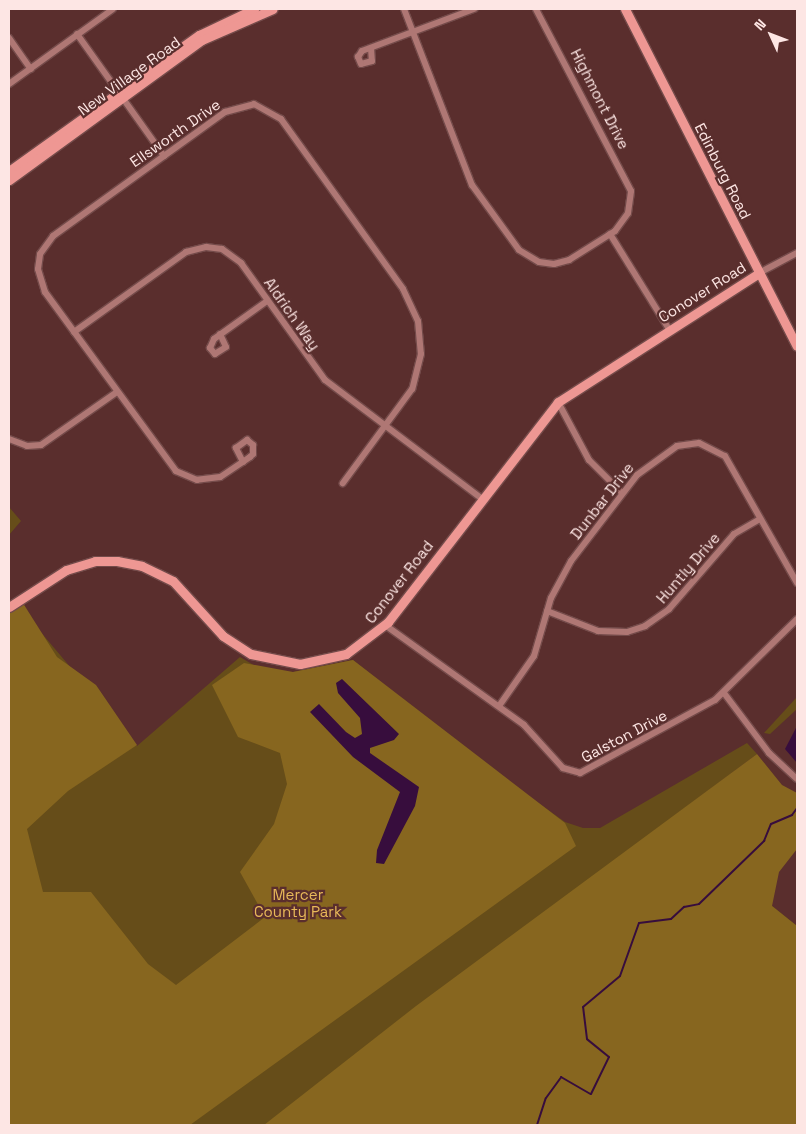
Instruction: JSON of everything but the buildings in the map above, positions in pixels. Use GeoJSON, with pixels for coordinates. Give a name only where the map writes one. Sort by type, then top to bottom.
{"type":"FeatureCollection","features":[{"type":"Feature","properties":{"kind":"main road","name":"New Village Road"},"geometry":{"type":"LineString","coordinates":[[9,180],[203,32],[254,9]]}},
{"type":"Feature","properties":{"kind":"main road","name":"New Village Road"},"geometry":{"type":"LineString","coordinates":[[9,171],[211,35],[273,9]]}},
{"type":"Feature","properties":{"kind":"main road","name":"Edinburg Road"},"geometry":{"type":"LineString","coordinates":[[625,9],[797,346]]}},
{"type":"Feature","properties":{"kind":"main road","name":"Conover Road"},"geometry":{"type":"LineString","coordinates":[[9,607],[66,570],[107,561],[164,575],[191,596],[230,642],[275,662],[300,664],[335,658],[367,642],[386,625],[481,498],[558,402],[759,273]]}},
{"type":"Feature","properties":{"kind":"street"},"geometry":{"type":"LineString","coordinates":[[9,84],[113,9]]}},
{"type":"Feature","properties":{"kind":"street"},"geometry":{"type":"LineString","coordinates":[[404,9],[468,177],[519,250],[539,262],[554,264],[569,260],[610,234],[669,329]]}},
{"type":"Feature","properties":{"kind":"street"},"geometry":{"type":"LineString","coordinates":[[371,48],[474,9]]}},
{"type":"Feature","properties":{"kind":"street","name":"Highmont Drive"},"geometry":{"type":"LineString","coordinates":[[536,9],[626,177],[630,206],[625,219],[610,234]]}},
{"type":"Feature","properties":{"kind":"street"},"geometry":{"type":"LineString","coordinates":[[77,34],[164,156]]}},
{"type":"Feature","properties":{"kind":"street"},"geometry":{"type":"LineString","coordinates":[[9,38],[31,69]]}},
{"type":"Feature","properties":{"kind":"street","name":"Ellsworth Drive"},"geometry":{"type":"LineString","coordinates":[[243,462],[213,479],[182,476],[170,466],[41,285],[38,269],[44,248],[164,156],[239,106],[262,106],[281,119],[403,289],[418,321],[421,354],[416,378],[386,426],[343,483]]}},
{"type":"Feature","properties":{"kind":"street","name":"Aldrich Way"},"geometry":{"type":"LineString","coordinates":[[74,332],[199,247],[222,249],[235,257],[320,375],[481,498]]}},
{"type":"Feature","properties":{"kind":"street"},"geometry":{"type":"LineString","coordinates":[[759,273],[797,253]]}},
{"type":"Feature","properties":{"kind":"street"},"geometry":{"type":"LineString","coordinates":[[220,334],[267,301]]}},
{"type":"Feature","properties":{"kind":"street"},"geometry":{"type":"LineString","coordinates":[[9,439],[27,446],[41,445],[117,392]]}},
{"type":"Feature","properties":{"kind":"street"},"geometry":{"type":"LineString","coordinates":[[558,402],[588,460],[622,493]]}},
{"type":"Feature","properties":{"kind":"street","name":"Dunbar Drive"},"geometry":{"type":"LineString","coordinates":[[499,706],[534,656],[547,611],[563,572],[622,493],[656,458],[684,444],[699,443],[725,456],[797,583]]}},
{"type":"Feature","properties":{"kind":"street","name":"Huntly Drive"},"geometry":{"type":"LineString","coordinates":[[547,611],[598,631],[645,626],[669,609],[734,534],[760,519]]}},
{"type":"Feature","properties":{"kind":"street","name":"Galston Drive"},"geometry":{"type":"LineString","coordinates":[[386,625],[499,706],[536,735],[563,768],[580,772],[724,694],[797,619]]}},
{"type":"Feature","properties":{"kind":"street"},"geometry":{"type":"LineString","coordinates":[[724,694],[769,753],[797,779]]}},
{"type":"Feature","properties":{"kind":"green space"},"geometry":{"type":"Polygon","coordinates":[[[9,507],[21,521],[9,535],[9,507]]]}},
{"type":"Feature","properties":{"kind":"green space"},"geometry":{"type":"Polygon","coordinates":[[[21,600],[57,657],[96,685],[137,745],[68,791],[27,829],[43,892],[91,892],[148,964],[176,985],[265,917],[240,872],[274,824],[287,784],[280,753],[238,737],[212,685],[244,663],[293,672],[353,660],[565,823],[576,846],[190,1125],[9,1125],[9,608],[21,600]]]}},
{"type":"Feature","properties":{"kind":"green space","name":"Mercer County Park"},"geometry":{"type":"Polygon","coordinates":[[[17,604],[137,746],[240,657],[262,670],[293,672],[353,660],[488,767],[565,822],[583,828],[600,828],[747,743],[757,754],[653,832],[766,901],[797,926],[797,1125],[9,1125],[17,604]]]}},
{"type":"Feature","properties":{"kind":"green space"},"geometry":{"type":"Polygon","coordinates":[[[797,697],[797,709],[770,734],[764,733],[797,697]]]}},
{"type":"Feature","properties":{"kind":"green space"},"geometry":{"type":"Polygon","coordinates":[[[757,754],[782,785],[797,793],[797,849],[779,872],[772,906],[797,926],[797,1125],[264,1125],[416,1006],[757,754]]]}},
{"type":"Feature","properties":{"kind":"shaded area"},"geometry":{"type":"Polygon","coordinates":[[[342,679],[399,734],[394,740],[370,748],[370,753],[419,787],[415,806],[384,864],[376,863],[377,850],[400,792],[353,757],[310,712],[319,704],[346,732],[355,738],[362,734],[360,718],[338,693],[336,683],[342,679]]]}},
{"type":"Feature","properties":{"kind":"shaded area"},"geometry":{"type":"Polygon","coordinates":[[[797,726],[797,763],[785,749],[797,726]]]}},
{"type":"Feature","properties":{"kind":"waterway"},"geometry":{"type":"LineString","coordinates":[[537,1125],[546,1098],[561,1077],[591,1094],[609,1057],[587,1039],[583,1007],[620,976],[639,923],[671,919],[684,907],[699,904],[764,841],[771,824],[792,815],[797,808]]}}]}
